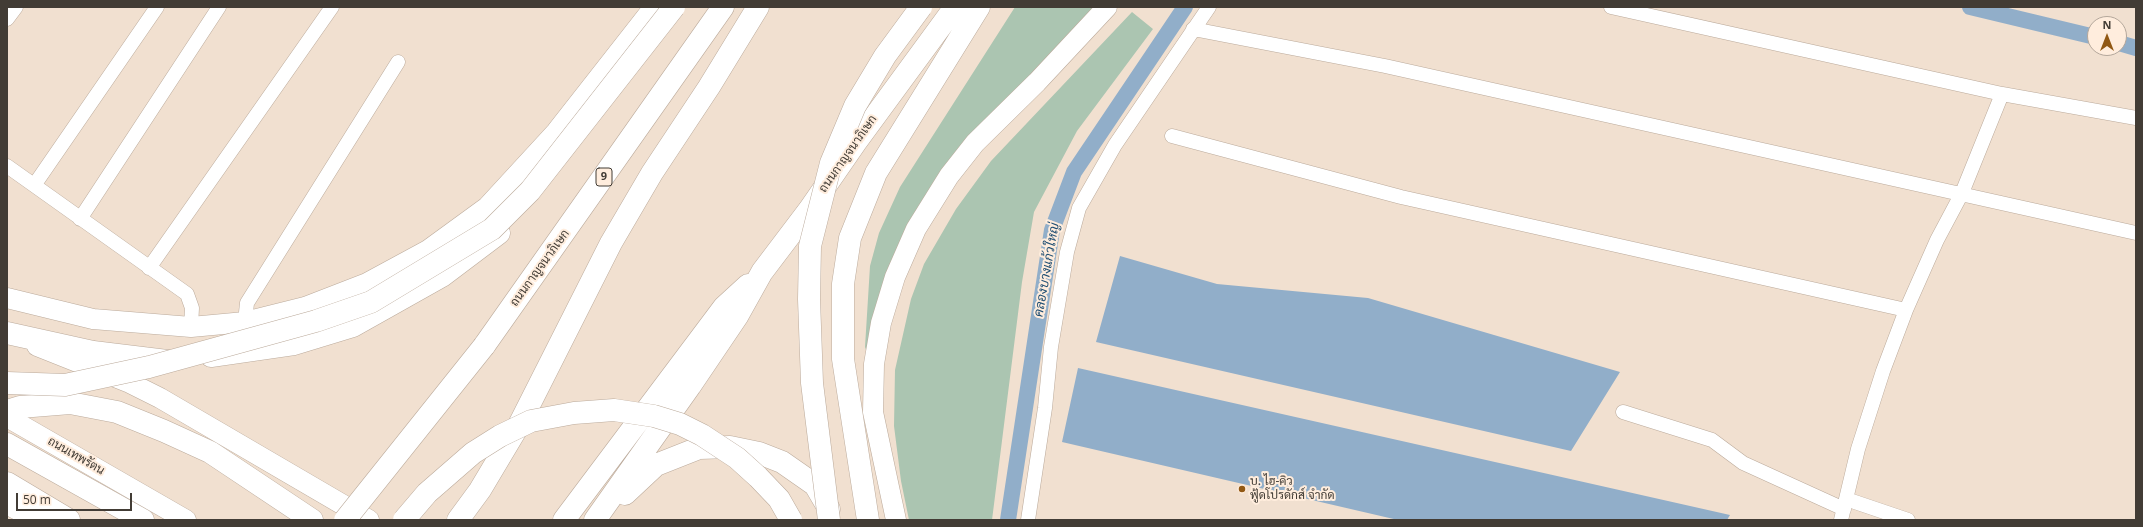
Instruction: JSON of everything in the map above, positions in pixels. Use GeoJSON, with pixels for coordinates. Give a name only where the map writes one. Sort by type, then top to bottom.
{"type":"FeatureCollection","features":[{"type":"Feature","properties":{"kind":"highway"},"geometry":{"type":"LineString","coordinates":[[7,382],[65,385],[149,367],[316,321],[371,302],[492,230],[530,191],[674,7]]}},
{"type":"Feature","properties":{"kind":"highway"},"geometry":{"type":"LineString","coordinates":[[7,334],[93,352],[160,361],[234,354],[294,344],[353,326],[399,302],[442,276],[495,237],[560,163],[684,7]]}},
{"type":"Feature","properties":{"kind":"highway","name":"ถนนกาญจนาภิเษก"},"geometry":{"type":"LineString","coordinates":[[345,520],[484,346],[723,7]]}},
{"type":"Feature","properties":{"kind":"highway"},"geometry":{"type":"LineString","coordinates":[[458,520],[480,490],[520,423],[611,243],[652,173],[709,87],[758,7]]}},
{"type":"Feature","properties":{"kind":"highway"},"geometry":{"type":"LineString","coordinates":[[829,520],[812,383],[809,299],[810,246],[831,163],[855,106],[885,56],[920,7]]}},
{"type":"Feature","properties":{"kind":"highway","name":"ถนนกาญจนาภิเษก"},"geometry":{"type":"LineString","coordinates":[[595,520],[690,386],[738,315],[762,272],[809,210],[856,142],[954,7]]}},
{"type":"Feature","properties":{"kind":"highway"},"geometry":{"type":"LineString","coordinates":[[868,520],[843,359],[843,284],[850,238],[860,208],[876,173],[978,7]]}},
{"type":"Feature","properties":{"kind":"highway"},"geometry":{"type":"LineString","coordinates":[[564,520],[724,307],[762,272]]}},
{"type":"Feature","properties":{"kind":"highway"},"geometry":{"type":"LineString","coordinates":[[843,359],[884,520]]}},
{"type":"Feature","properties":{"kind":"highway"},"geometry":{"type":"LineString","coordinates":[[7,411],[20,407],[70,403],[117,412],[210,452],[312,520]]}},
{"type":"Feature","properties":{"kind":"highway"},"geometry":{"type":"LineString","coordinates":[[404,520],[427,493],[473,453],[500,436],[531,421],[574,413],[614,410],[654,416],[680,424],[702,435],[737,458],[758,477],[779,499],[791,520]]}},
{"type":"Feature","properties":{"kind":"highway"},"geometry":{"type":"LineString","coordinates":[[7,444],[143,520]]}},
{"type":"Feature","properties":{"kind":"highway"},"geometry":{"type":"LineString","coordinates":[[603,520],[626,493],[656,465],[698,448],[730,448],[759,453],[782,462],[815,485],[836,520]]}},
{"type":"Feature","properties":{"kind":"highway"},"geometry":{"type":"LineString","coordinates":[[7,483],[69,520]]}},
{"type":"Feature","properties":{"kind":"highway"},"geometry":{"type":"LineString","coordinates":[[7,503],[38,520]]}},
{"type":"Feature","properties":{"kind":"main road"},"geometry":{"type":"LineString","coordinates":[[7,298],[93,319],[190,327],[245,322],[305,307],[367,282],[428,250],[487,207],[556,132],[654,7]]}},
{"type":"Feature","properties":{"kind":"main road"},"geometry":{"type":"LineString","coordinates":[[896,520],[873,412],[874,364],[881,324],[895,277],[916,230],[949,176],[975,143],[1037,82],[1107,7]]}},
{"type":"Feature","properties":{"kind":"main road"},"geometry":{"type":"LineString","coordinates":[[7,334],[130,383],[160,398],[370,520]]}},
{"type":"Feature","properties":{"kind":"main road","name":"ถนนเทพรัตน"},"geometry":{"type":"LineString","coordinates":[[7,417],[186,520]]}},
{"type":"Feature","properties":{"kind":"street"},"geometry":{"type":"LineString","coordinates":[[7,19],[16,7]]}},
{"type":"Feature","properties":{"kind":"street"},"geometry":{"type":"LineString","coordinates":[[35,184],[156,7]]}},
{"type":"Feature","properties":{"kind":"street"},"geometry":{"type":"LineString","coordinates":[[80,219],[219,7]]}},
{"type":"Feature","properties":{"kind":"street"},"geometry":{"type":"LineString","coordinates":[[149,268],[332,7]]}},
{"type":"Feature","properties":{"kind":"street"},"geometry":{"type":"LineString","coordinates":[[1028,520],[1045,408],[1051,346],[1067,252],[1079,208],[1115,145],[1209,7]]}},
{"type":"Feature","properties":{"kind":"street"},"geometry":{"type":"LineString","coordinates":[[1611,7],[2002,94],[2136,118]]}},
{"type":"Feature","properties":{"kind":"street"},"geometry":{"type":"LineString","coordinates":[[1193,29],[1385,66],[1962,193],[2136,233]]}},
{"type":"Feature","properties":{"kind":"street"},"geometry":{"type":"LineString","coordinates":[[245,322],[247,303],[398,62]]}},
{"type":"Feature","properties":{"kind":"street"},"geometry":{"type":"LineString","coordinates":[[1844,509],[1858,449],[1883,371],[1906,310],[1937,240],[1962,193],[2002,94]]}},
{"type":"Feature","properties":{"kind":"street"},"geometry":{"type":"LineString","coordinates":[[1172,136],[1401,197],[1906,310]]}},
{"type":"Feature","properties":{"kind":"street"},"geometry":{"type":"LineString","coordinates":[[7,166],[35,184],[80,219],[187,294],[192,308],[190,327]]}},
{"type":"Feature","properties":{"kind":"street"},"geometry":{"type":"LineString","coordinates":[[1623,412],[1712,440],[1743,463],[1844,509],[1908,520]]}},
{"type":"Feature","properties":{"kind":"green space"},"geometry":{"type":"Polygon","coordinates":[[[1015,7],[1114,7],[958,175],[908,259],[868,356],[865,347],[870,266],[879,233],[900,187],[1015,7]]]}},
{"type":"Feature","properties":{"kind":"green space"},"geometry":{"type":"Polygon","coordinates":[[[1132,12],[1153,29],[1077,131],[1034,212],[1022,282],[992,520],[909,520],[901,481],[894,426],[895,370],[911,299],[924,264],[956,209],[991,161],[1132,12]]]}},
{"type":"Feature","properties":{"kind":"water"},"geometry":{"type":"Polygon","coordinates":[[[1120,256],[1217,284],[1368,298],[1620,372],[1571,451],[1096,342],[1120,256]]]}},
{"type":"Feature","properties":{"kind":"water"},"geometry":{"type":"Polygon","coordinates":[[[1078,368],[1730,515],[1727,520],[1398,520],[1062,442],[1078,368]]]}},
{"type":"Feature","properties":{"kind":"waterway","name":"คลองบางแก้วใหญ่"},"geometry":{"type":"LineString","coordinates":[[1008,520],[1052,230],[1074,172],[1185,7]]}},
{"type":"Feature","properties":{"kind":"waterway","name":"คลองบางแก้วใหญ่"},"geometry":{"type":"LineString","coordinates":[[1970,7],[2087,35]]}},
{"type":"Feature","properties":{"kind":"waterway","name":"คลองบางแก้วใหญ่"},"geometry":{"type":"LineString","coordinates":[[2127,45],[2136,48]]}},
{"type":"Feature","properties":{"kind":"place","name":"บ. ไฮ-คิว ฟู้ดโปรดักส์ จำกัด"},"geometry":{"type":"Point","coordinates":[1242,489]}}]}
